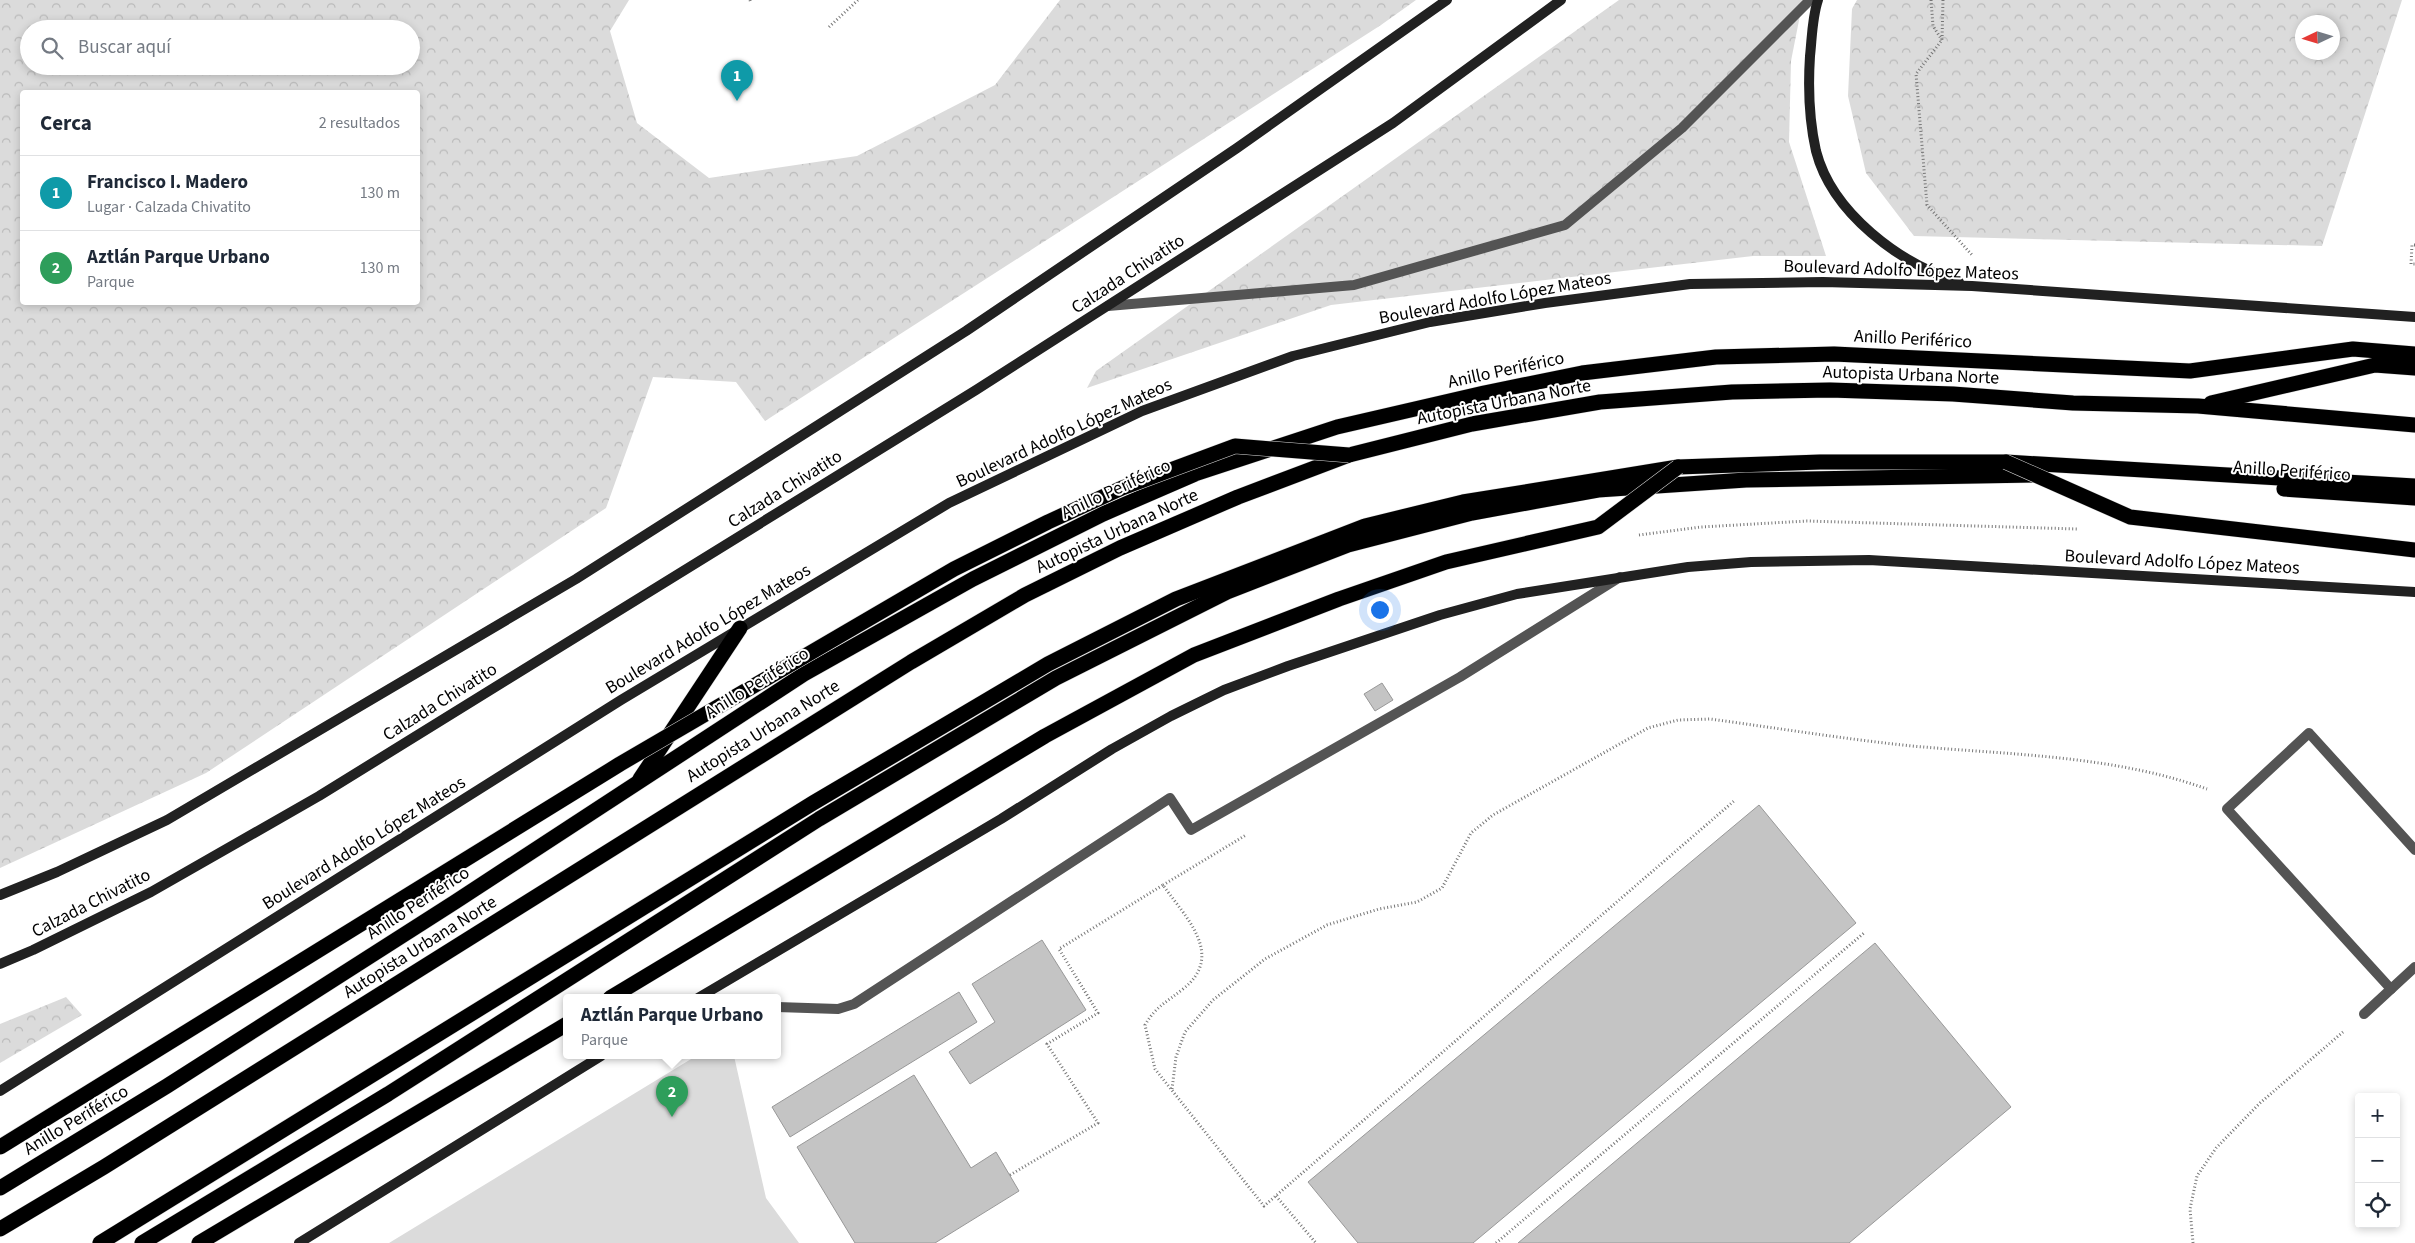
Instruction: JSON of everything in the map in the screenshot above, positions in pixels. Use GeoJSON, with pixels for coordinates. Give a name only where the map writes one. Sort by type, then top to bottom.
{"type":"FeatureCollection","features":[{"type":"Feature","properties":{"kind":"highway","name":"Anillo Periférico"},"geometry":{"type":"LineString","coordinates":[[0,1188],[167,1086],[804,674],[973,579],[1103,514],[1195,474],[1346,425],[1484,392],[1582,373],[1716,357],[1834,354],[2190,371],[2353,349],[2415,354]]}},
{"type":"Feature","properties":{"kind":"highway"},"geometry":{"type":"LineString","coordinates":[[2198,406],[2375,365],[2415,368]]}},
{"type":"Feature","properties":{"kind":"highway","name":"Autopista Urbana Norte"},"geometry":{"type":"LineString","coordinates":[[0,1229],[120,1157],[911,662],[1025,595],[1120,548],[1238,497],[1349,455],[1472,424],[1591,404],[1732,392],[1830,390],[1953,394],[2072,404],[2198,406],[2415,425]]}},
{"type":"Feature","properties":{"kind":"highway"},"geometry":{"type":"LineString","coordinates":[[0,1148],[620,764],[954,569],[1048,522],[1122,488],[1235,446],[1349,455]]}},
{"type":"Feature","properties":{"kind":"highway"},"geometry":{"type":"LineString","coordinates":[[100,1243],[813,803],[1048,664],[1176,599],[1365,526],[1462,502],[1678,467],[1820,462],[2006,462],[2415,486]]}},
{"type":"Feature","properties":{"kind":"highway"},"geometry":{"type":"LineString","coordinates":[[2006,462],[2130,517],[2415,550]]}},
{"type":"Feature","properties":{"kind":"highway"},"geometry":{"type":"LineString","coordinates":[[617,994],[1045,736],[1194,655],[1339,599],[1446,562],[1598,527],[1678,467]]}},
{"type":"Feature","properties":{"kind":"highway","name":"Anillo Periférico"},"geometry":{"type":"LineString","coordinates":[[142,1243],[388,1094],[819,820],[1056,678],[1227,592],[1348,545],[1472,513],[1598,490],[1746,480],[2079,474],[2415,498]]}},
{"type":"Feature","properties":{"kind":"highway"},"geometry":{"type":"LineString","coordinates":[[636,784],[740,628]]}},
{"type":"Feature","properties":{"kind":"highway"},"geometry":{"type":"LineString","coordinates":[[199,1243],[563,1026]]}},
{"type":"Feature","properties":{"kind":"main road","name":"Calzada Chivatito"},"geometry":{"type":"LineString","coordinates":[[0,894],[56,872],[167,820],[576,579],[966,331],[1237,148],[1447,0]]}},
{"type":"Feature","properties":{"kind":"main road","name":"Calzada Chivatito"},"geometry":{"type":"LineString","coordinates":[[0,964],[33,950],[151,892],[318,796],[968,395],[1393,123],[1561,0]]}},
{"type":"Feature","properties":{"kind":"main road"},"geometry":{"type":"LineString","coordinates":[[1818,0],[1809,73],[1810,113],[1817,152],[1830,183],[1850,211],[1872,234],[1897,253],[1946,278],[1972,286]]}},
{"type":"Feature","properties":{"kind":"main road","name":"Boulevard Adolfo López Mateos"},"geometry":{"type":"LineString","coordinates":[[0,1092],[621,700],[949,503],[1142,411],[1293,356],[1430,322],[1545,302],[1690,284],[1823,282],[1972,286],[2415,317]]}},
{"type":"Feature","properties":{"kind":"main road","name":"Boulevard Adolfo López Mateos"},"geometry":{"type":"LineString","coordinates":[[705,994],[1001,819],[1112,749],[1171,716],[1224,690],[1288,666],[1440,615],[1517,594],[1688,567],[1751,562],[1869,560],[2415,592]]}},
{"type":"Feature","properties":{"kind":"main road"},"geometry":{"type":"LineString","coordinates":[[299,1243],[597,1059]]}},
{"type":"Feature","properties":{"kind":"lane"},"geometry":{"type":"LineString","coordinates":[[1108,306],[1354,285],[1565,225],[1682,128],[1810,0]]}},
{"type":"Feature","properties":{"kind":"lane"},"geometry":{"type":"LineString","coordinates":[[781,1008],[838,1009],[854,1004],[1170,798],[1191,830],[1460,677],[1621,577]]}},
{"type":"Feature","properties":{"kind":"lane"},"geometry":{"type":"LineString","coordinates":[[2391,989],[2227,809],[2309,733],[2415,850]]}},
{"type":"Feature","properties":{"kind":"lane"},"geometry":{"type":"LineString","coordinates":[[2364,1014],[2415,967]]}},
{"type":"Feature","properties":{"kind":"path"},"geometry":{"type":"LineString","coordinates":[[829,27],[858,0]]}},
{"type":"Feature","properties":{"kind":"path"},"geometry":{"type":"LineString","coordinates":[[1931,0],[1933,26],[1942,40]]}},
{"type":"Feature","properties":{"kind":"path"},"geometry":{"type":"LineString","coordinates":[[1942,0],[1942,40],[1916,74],[1927,205],[1973,256]]}},
{"type":"Feature","properties":{"kind":"path"},"geometry":{"type":"LineString","coordinates":[[2415,245],[2412,245],[2411,264],[2415,264]]}},
{"type":"Feature","properties":{"kind":"path"},"geometry":{"type":"LineString","coordinates":[[1172,1090],[1176,1057],[1185,1032],[1213,1000],[1265,959],[1327,925],[1379,909],[1417,902],[1442,888],[1471,834],[1493,816],[1648,728],[1670,722],[1710,720],[1912,746],[2015,752],[2081,761],[2185,781],[2237,799]]}},
{"type":"Feature","properties":{"kind":"path"},"geometry":{"type":"LineString","coordinates":[[1010,1176],[1098,1123],[1047,1044],[1098,1013],[1059,949],[1163,884],[1200,940],[1202,958],[1199,974],[1184,988],[1153,1010],[1145,1025],[1155,1069],[1264,1206],[1734,801]]}},
{"type":"Feature","properties":{"kind":"path"},"geometry":{"type":"LineString","coordinates":[[1496,1243],[1864,934]]}},
{"type":"Feature","properties":{"kind":"path"},"geometry":{"type":"LineString","coordinates":[[2193,1243],[2190,1209],[2197,1176],[2216,1148],[2260,1102],[2364,1014]]}},
{"type":"Feature","properties":{"kind":"path"},"geometry":{"type":"LineString","coordinates":[[1276,1196],[1316,1243]]}},
{"type":"Feature","properties":{"kind":"green space"},"geometry":{"type":"Polygon","coordinates":[[[0,0],[629,0],[610,31],[637,123],[709,178],[857,156],[995,85],[1060,0],[1416,0],[1381,25],[765,421],[736,382],[653,377],[606,508],[206,773],[0,868],[0,0]]]}},
{"type":"Feature","properties":{"kind":"green space"},"geometry":{"type":"Polygon","coordinates":[[[1619,0],[1803,0],[1791,61],[1789,142],[1826,256],[1753,256],[1331,305],[1087,388],[1096,371],[1619,0]]]}},
{"type":"Feature","properties":{"kind":"green space"},"geometry":{"type":"Polygon","coordinates":[[[1857,0],[2402,0],[2322,246],[1914,236],[1866,173],[1848,96],[1852,9],[1857,0]]]}},
{"type":"Feature","properties":{"kind":"green space"},"geometry":{"type":"Polygon","coordinates":[[[66,997],[82,1015],[0,1063],[0,1024],[66,997]]]}},
{"type":"Feature","properties":{"kind":"green space"},"geometry":{"type":"Polygon","coordinates":[[[691,1059],[735,1059],[766,1198],[799,1243],[389,1243],[691,1059]]]}},
{"type":"Feature","properties":{"kind":"building"},"geometry":{"type":"Polygon","coordinates":[[[1382,683],[1393,700],[1375,711],[1364,694],[1382,683]]]}},
{"type":"Feature","properties":{"kind":"building"},"geometry":{"type":"Polygon","coordinates":[[[1759,805],[1856,923],[1473,1243],[1358,1243],[1308,1182],[1759,805]]]}},
{"type":"Feature","properties":{"kind":"building"},"geometry":{"type":"Polygon","coordinates":[[[1042,940],[1086,1010],[970,1084],[949,1052],[995,1022],[972,984],[1042,940]]]}},
{"type":"Feature","properties":{"kind":"building"},"geometry":{"type":"Polygon","coordinates":[[[1875,943],[2011,1107],[1849,1243],[1518,1243],[1875,943]]]}},
{"type":"Feature","properties":{"kind":"building"},"geometry":{"type":"Polygon","coordinates":[[[959,992],[977,1022],[790,1137],[772,1107],[959,992]]]}},
{"type":"Feature","properties":{"kind":"building"},"geometry":{"type":"Polygon","coordinates":[[[914,1075],[971,1168],[996,1152],[1019,1191],[935,1243],[855,1243],[797,1147],[914,1075]]]}},
{"type":"Feature","properties":{"kind":"place","name":"Francisco I. Madero"},"geometry":{"type":"Point","coordinates":[737,101]}},
{"type":"Feature","properties":{"kind":"place","name":"Aztlán Parque Urbano"},"geometry":{"type":"Point","coordinates":[672,1117]}}]}
